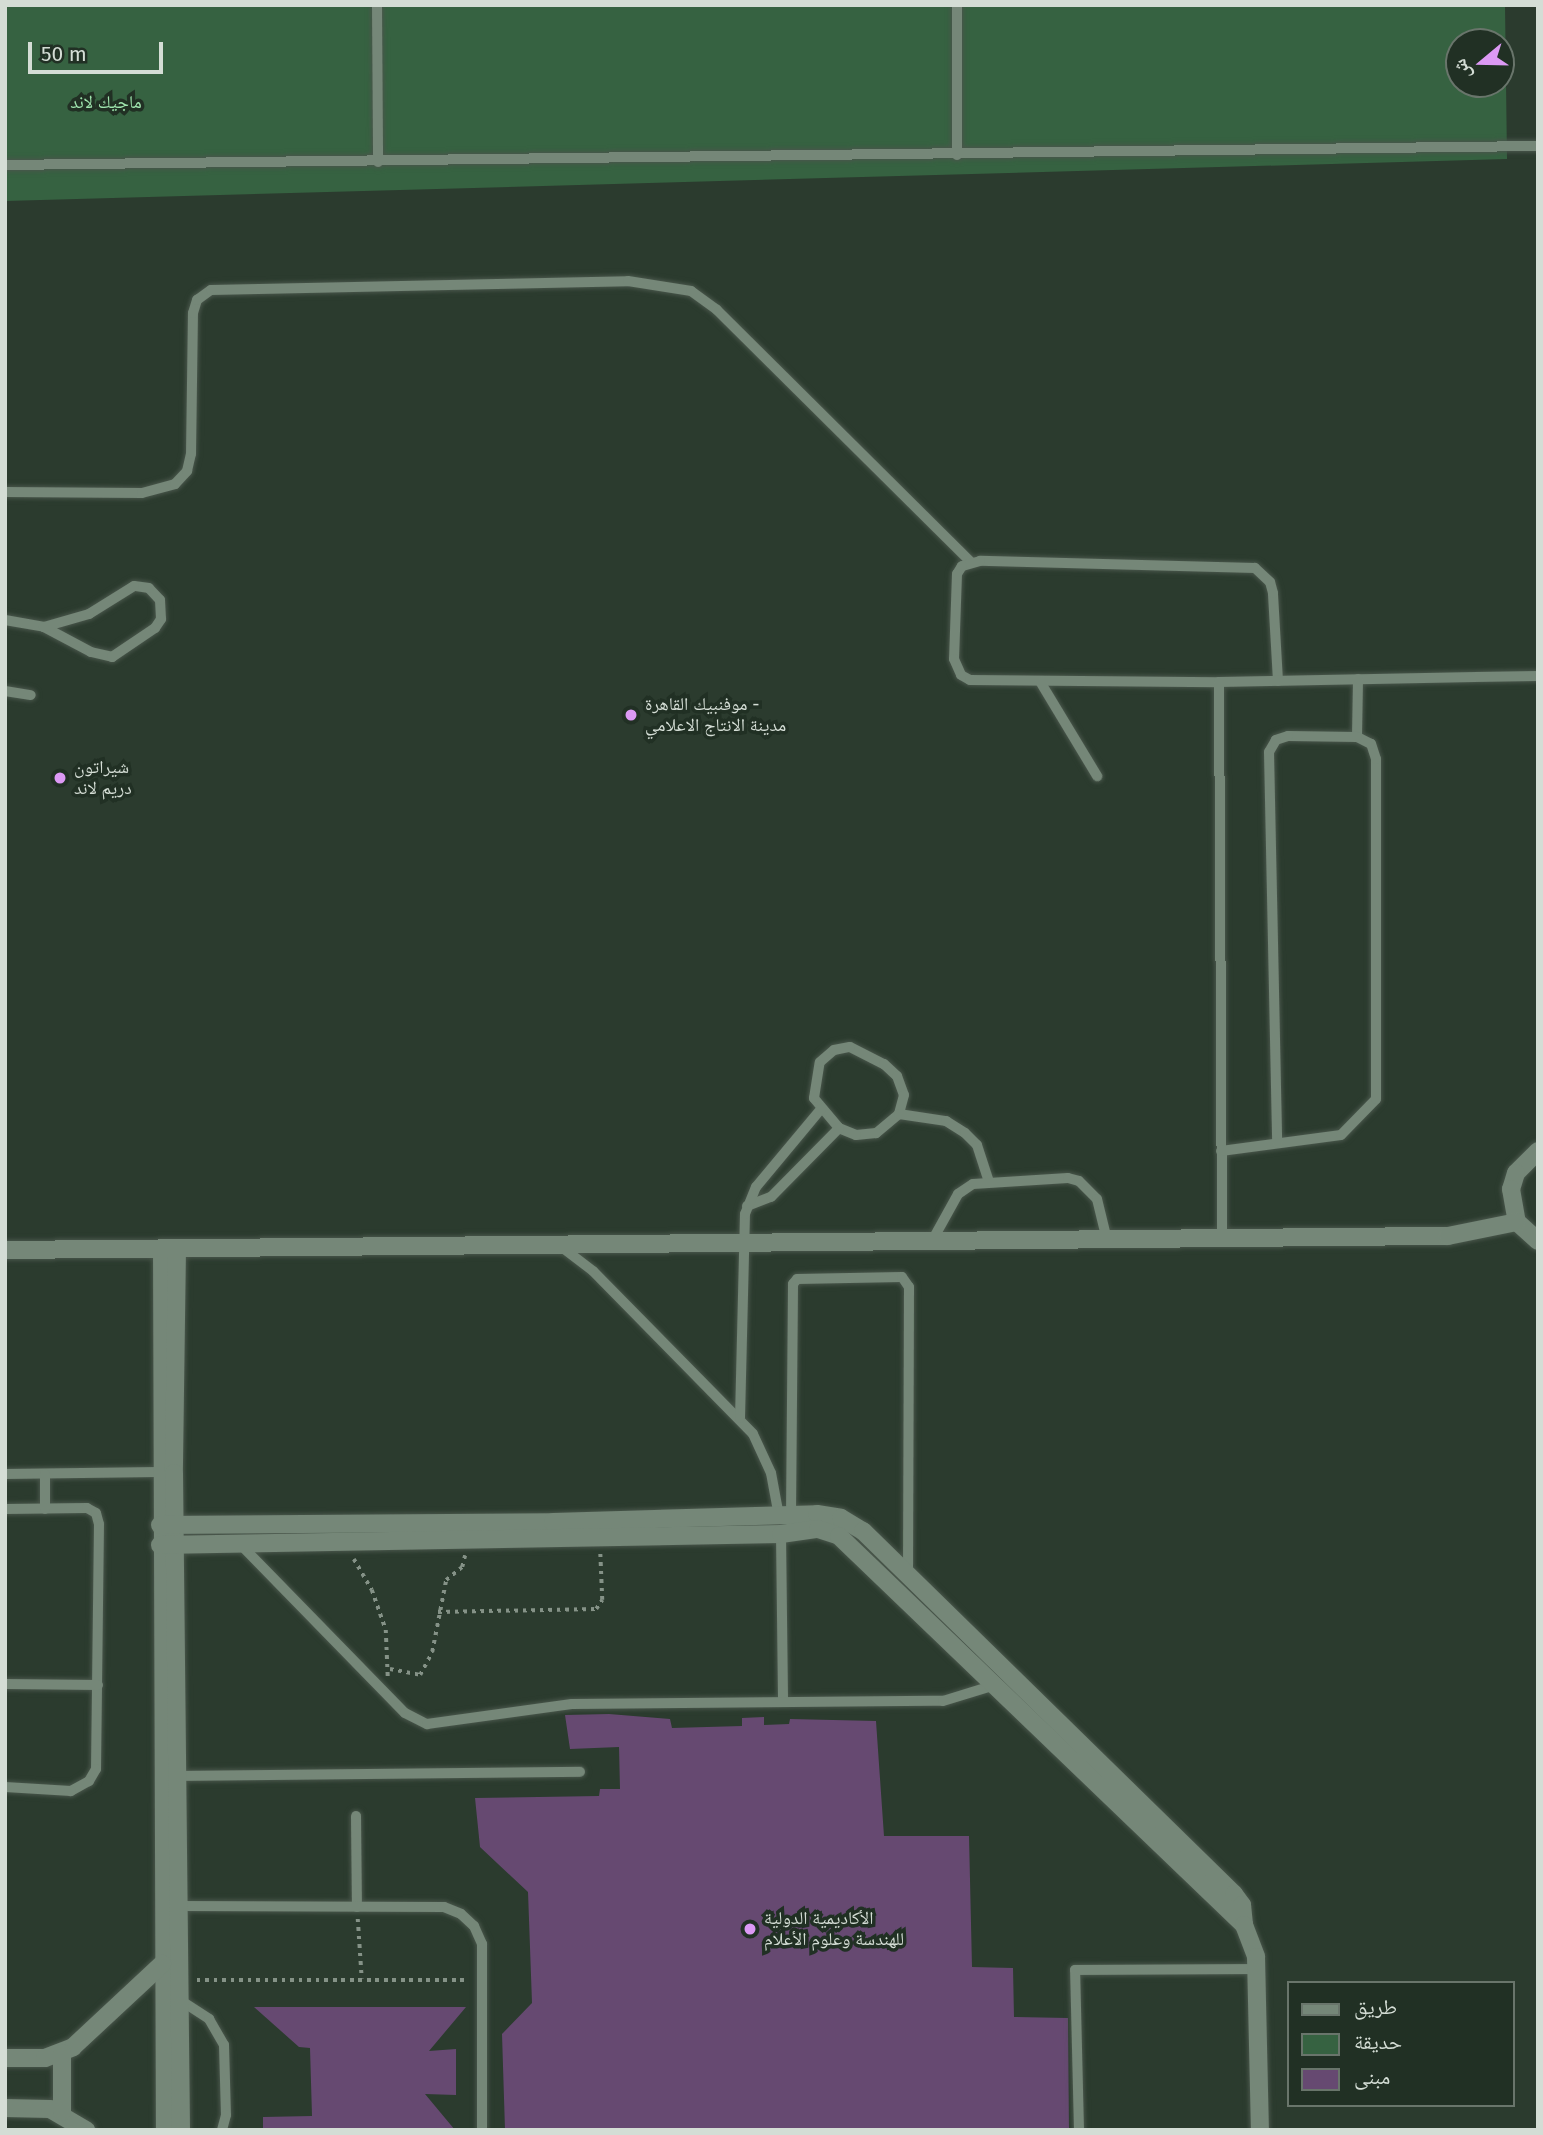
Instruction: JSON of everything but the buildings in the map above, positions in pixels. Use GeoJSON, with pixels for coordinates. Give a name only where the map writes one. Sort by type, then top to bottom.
{"type":"FeatureCollection","features":[{"type":"Feature","properties":{"kind":"street"},"geometry":{"type":"LineString","coordinates":[[1538,1152],[1516,1172],[1511,1189],[1517,1222],[1538,1241]]}},
{"type":"Feature","properties":{"kind":"street"},"geometry":{"type":"LineString","coordinates":[[5,1250],[1448,1237],[1517,1222]]}},
{"type":"Feature","properties":{"kind":"street"},"geometry":{"type":"LineString","coordinates":[[169,1248],[169,1776],[171,1907],[181,2130]]}},
{"type":"Feature","properties":{"kind":"street"},"geometry":{"type":"LineString","coordinates":[[168,1545],[599,1536],[784,1522],[830,1515],[853,1524],[1234,1894],[1244,1912],[1244,1925],[1257,1969],[1260,2130]]}},
{"type":"Feature","properties":{"kind":"street"},"geometry":{"type":"LineString","coordinates":[[168,1525],[784,1522],[818,1529],[848,1542],[1244,1925]]}},
{"type":"Feature","properties":{"kind":"street"},"geometry":{"type":"LineString","coordinates":[[240,1524],[240,1544]]}},
{"type":"Feature","properties":{"kind":"street"},"geometry":{"type":"LineString","coordinates":[[995,1685],[1004,1668]]}},
{"type":"Feature","properties":{"kind":"street"},"geometry":{"type":"LineString","coordinates":[[1070,1758],[1076,1739]]}},
{"type":"Feature","properties":{"kind":"street"},"geometry":{"type":"LineString","coordinates":[[165,2130],[174,1995],[162,1964],[171,1907]]}},
{"type":"Feature","properties":{"kind":"street"},"geometry":{"type":"LineString","coordinates":[[5,2058],[62,2053],[162,1964]]}},
{"type":"Feature","properties":{"kind":"street"},"geometry":{"type":"LineString","coordinates":[[62,2053],[62,2112]]}},
{"type":"Feature","properties":{"kind":"street"},"geometry":{"type":"LineString","coordinates":[[5,2108],[62,2112],[86,2130]]}},
{"type":"Feature","properties":{"kind":"lane"},"geometry":{"type":"LineString","coordinates":[[377,5],[378,162]]}},
{"type":"Feature","properties":{"kind":"lane"},"geometry":{"type":"LineString","coordinates":[[957,5],[957,155]]}},
{"type":"Feature","properties":{"kind":"lane"},"geometry":{"type":"LineString","coordinates":[[5,165],[1538,146]]}},
{"type":"Feature","properties":{"kind":"lane"},"geometry":{"type":"LineString","coordinates":[[5,492],[142,493],[175,484],[187,471],[191,454],[193,313],[197,300],[211,290],[628,281],[691,291],[717,310],[971,562]]}},
{"type":"Feature","properties":{"kind":"lane"},"geometry":{"type":"LineString","coordinates":[[1278,681],[1273,593],[1270,583],[1255,568],[971,562],[957,574],[955,667],[970,680],[1041,683],[1219,682],[1278,681],[1358,679],[1538,676]]}},
{"type":"Feature","properties":{"kind":"lane"},"geometry":{"type":"LineString","coordinates":[[5,620],[44,627],[91,652],[113,657],[155,628],[161,619],[160,600],[149,588],[135,586],[89,614],[44,627]]}},
{"type":"Feature","properties":{"kind":"lane"},"geometry":{"type":"LineString","coordinates":[[1357,737],[1358,679]]}},
{"type":"Feature","properties":{"kind":"lane"},"geometry":{"type":"LineString","coordinates":[[1219,682],[1222,1238]]}},
{"type":"Feature","properties":{"kind":"lane"},"geometry":{"type":"LineString","coordinates":[[1041,683],[1097,776]]}},
{"type":"Feature","properties":{"kind":"lane"},"geometry":{"type":"LineString","coordinates":[[5,691],[31,695]]}},
{"type":"Feature","properties":{"kind":"lane"},"geometry":{"type":"LineString","coordinates":[[1222,1150],[1340,1135],[1377,1099],[1376,759],[1371,744],[1357,737],[1288,736],[1276,740],[1269,752],[1277,1143]]}},
{"type":"Feature","properties":{"kind":"lane"},"geometry":{"type":"LineString","coordinates":[[850,1047],[897,1076],[904,1095],[899,1114],[876,1133],[856,1135],[839,1128],[814,1098],[820,1062],[834,1050],[850,1047]]}},
{"type":"Feature","properties":{"kind":"lane"},"geometry":{"type":"LineString","coordinates":[[740,1418],[743,1243],[747,1206],[756,1187],[821,1109]]}},
{"type":"Feature","properties":{"kind":"lane"},"geometry":{"type":"LineString","coordinates":[[899,1114],[946,1121],[965,1133],[981,1153],[989,1181]]}},
{"type":"Feature","properties":{"kind":"lane"},"geometry":{"type":"LineString","coordinates":[[747,1206],[771,1197],[839,1128]]}},
{"type":"Feature","properties":{"kind":"lane"},"geometry":{"type":"LineString","coordinates":[[932,1241],[958,1194],[973,1184],[989,1181],[1079,1181],[1097,1199],[1107,1240]]}},
{"type":"Feature","properties":{"kind":"lane"},"geometry":{"type":"LineString","coordinates":[[558,1244],[593,1271],[740,1418],[764,1454],[784,1522]]}},
{"type":"Feature","properties":{"kind":"lane"},"geometry":{"type":"LineString","coordinates":[[783,1702],[784,1522],[793,1284],[797,1279],[902,1277],[909,1287],[908,1577]]}},
{"type":"Feature","properties":{"kind":"lane"},"geometry":{"type":"LineString","coordinates":[[5,1474],[167,1473]]}},
{"type":"Feature","properties":{"kind":"lane"},"geometry":{"type":"LineString","coordinates":[[44,1508],[45,1474]]}},
{"type":"Feature","properties":{"kind":"lane"},"geometry":{"type":"LineString","coordinates":[[5,1510],[87,1508],[98,1518],[97,1762],[89,1781],[71,1791],[5,1787]]}},
{"type":"Feature","properties":{"kind":"lane"},"geometry":{"type":"LineString","coordinates":[[240,1544],[412,1719],[427,1724],[548,1705],[943,1701],[995,1685]]}},
{"type":"Feature","properties":{"kind":"lane"},"geometry":{"type":"LineString","coordinates":[[5,1684],[98,1685]]}},
{"type":"Feature","properties":{"kind":"lane"},"geometry":{"type":"LineString","coordinates":[[169,1776],[580,1772]]}},
{"type":"Feature","properties":{"kind":"lane"},"geometry":{"type":"LineString","coordinates":[[356,1816],[357,1907]]}},
{"type":"Feature","properties":{"kind":"lane"},"geometry":{"type":"LineString","coordinates":[[171,1907],[444,1908],[461,1914],[474,1926],[482,1944],[482,2130]]}},
{"type":"Feature","properties":{"kind":"lane"},"geometry":{"type":"LineString","coordinates":[[1079,2130],[1075,1970],[1257,1969]]}},
{"type":"Feature","properties":{"kind":"lane"},"geometry":{"type":"LineString","coordinates":[[174,1995],[209,2019],[224,2045],[226,2115],[222,2130]]}},
{"type":"Feature","properties":{"kind":"path"},"geometry":{"type":"LineString","coordinates":[[438,1612],[596,1609],[602,1600],[599,1536]]}},
{"type":"Feature","properties":{"kind":"path"},"geometry":{"type":"LineString","coordinates":[[390,1669],[420,1675],[432,1652],[446,1580],[462,1567],[469,1539]]}},
{"type":"Feature","properties":{"kind":"path"},"geometry":{"type":"LineString","coordinates":[[344,1542],[372,1590],[386,1630],[390,1669],[384,1692]]}},
{"type":"Feature","properties":{"kind":"path"},"geometry":{"type":"LineString","coordinates":[[357,1907],[362,1979]]}},
{"type":"Feature","properties":{"kind":"path"},"geometry":{"type":"LineString","coordinates":[[174,1995],[200,1979],[482,1980]]}},
{"type":"Feature","properties":{"kind":"green space","name":"ماجيك لاند"},"geometry":{"type":"Polygon","coordinates":[[[5,5],[1505,5],[1505,28],[1445,28],[1445,98],[1506,98],[1507,159],[5,201],[5,5]]]}},
{"type":"Feature","properties":{"kind":"place","name":"موفنبيك القاهرة - مدينة الانتاج الاعلامي"},"geometry":{"type":"Point","coordinates":[631,715]}},
{"type":"Feature","properties":{"kind":"place","name":"شيراتون دريم لاند"},"geometry":{"type":"Point","coordinates":[60,778]}},
{"type":"Feature","properties":{"kind":"place","name":"الأكاديمية الدولية للهندسة وعلوم الأعلام"},"geometry":{"type":"Point","coordinates":[750,1929]}}]}
